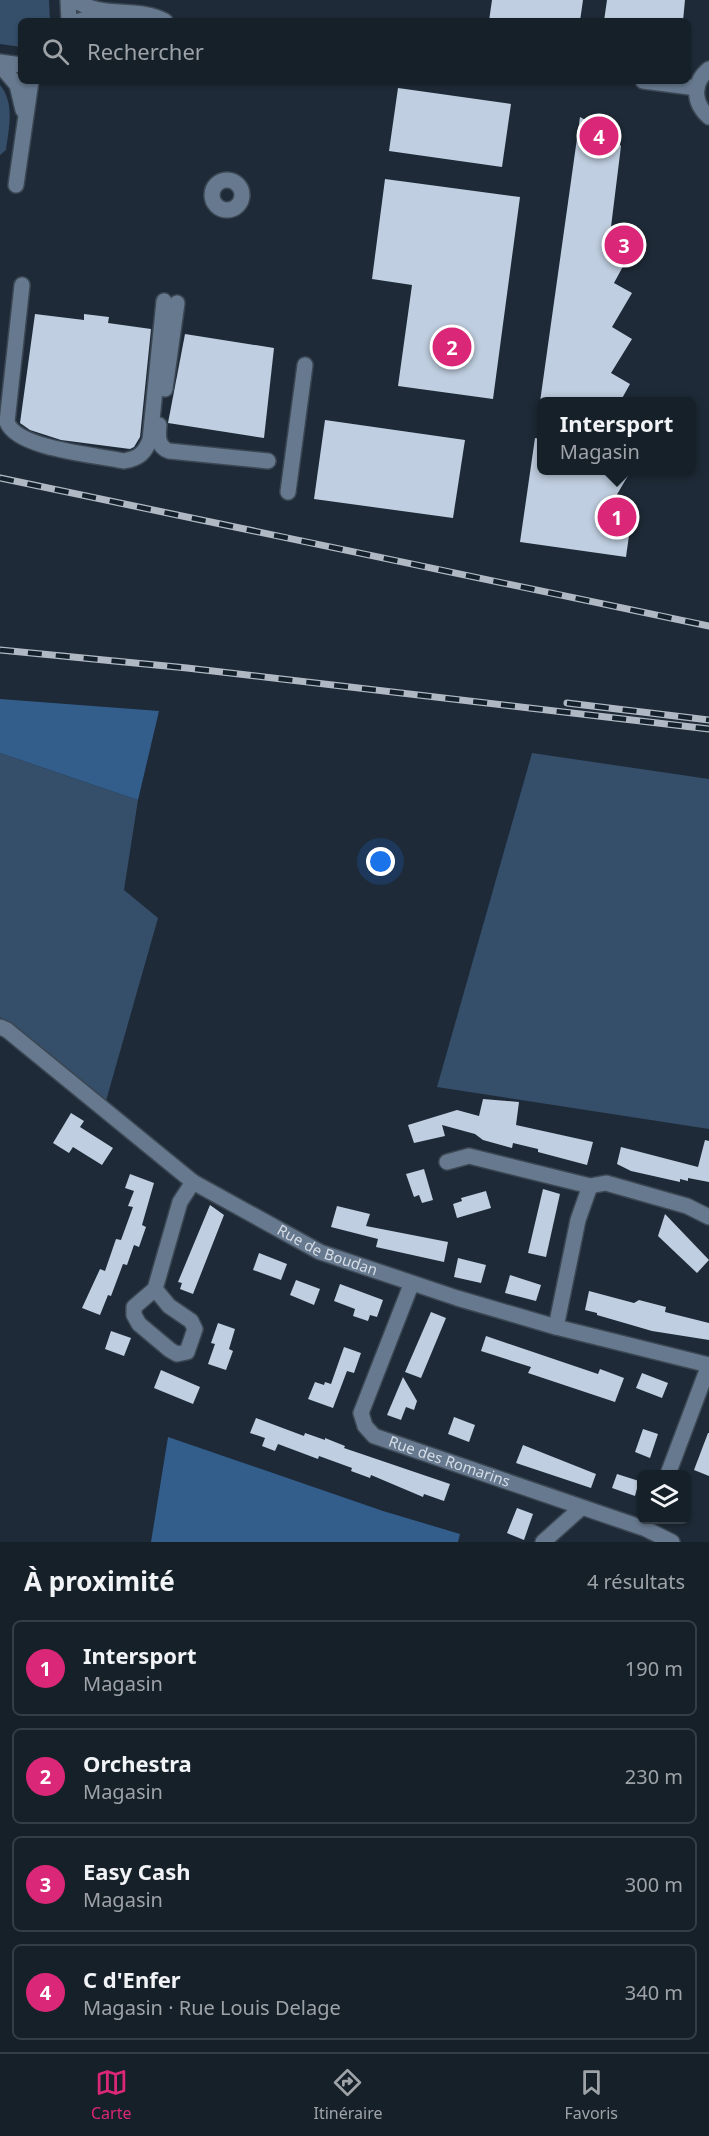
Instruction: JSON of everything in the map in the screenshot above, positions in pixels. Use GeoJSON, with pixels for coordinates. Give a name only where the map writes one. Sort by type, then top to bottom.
{"type":"FeatureCollection","features":[{"type":"Feature","properties":{"kind":"street"},"geometry":{"type":"LineString","coordinates":[[68,0],[69,18]]}},
{"type":"Feature","properties":{"kind":"street"},"geometry":{"type":"LineString","coordinates":[[75,0],[95,9],[154,15],[160,18]]}},
{"type":"Feature","properties":{"kind":"street"},"geometry":{"type":"LineString","coordinates":[[0,64],[18,65]]}},
{"type":"Feature","properties":{"kind":"street"},"geometry":{"type":"LineString","coordinates":[[0,64],[17,85],[23,106],[22,140]]}},
{"type":"Feature","properties":{"kind":"street"},"geometry":{"type":"LineString","coordinates":[[709,69],[699,80],[697,88],[699,104],[709,117]]}},
{"type":"Feature","properties":{"kind":"street"},"geometry":{"type":"LineString","coordinates":[[16,186],[31,84]]}},
{"type":"Feature","properties":{"kind":"street"},"geometry":{"type":"LineString","coordinates":[[666,84],[697,88]]}},
{"type":"Feature","properties":{"kind":"street"},"geometry":{"type":"LineString","coordinates":[[22,285],[7,422],[9,428],[27,441],[124,461],[137,458],[146,451],[150,440],[170,302],[158,426],[159,441],[164,449],[268,461]]}},
{"type":"Feature","properties":{"kind":"street"},"geometry":{"type":"LineString","coordinates":[[288,492],[305,365]]}},
{"type":"Feature","properties":{"kind":"street","name":"Rue de Boudan"},"geometry":{"type":"LineString","coordinates":[[0,1027],[7,1030],[193,1182],[320,1252],[411,1285],[555,1327],[709,1365]]}},
{"type":"Feature","properties":{"kind":"street"},"geometry":{"type":"LineString","coordinates":[[447,1162],[469,1156],[590,1186],[606,1183],[687,1206],[708,1218]]}},
{"type":"Feature","properties":{"kind":"street"},"geometry":{"type":"LineString","coordinates":[[155,1289],[180,1202],[193,1182]]}},
{"type":"Feature","properties":{"kind":"street"},"geometry":{"type":"LineString","coordinates":[[555,1327],[578,1220],[590,1186]]}},
{"type":"Feature","properties":{"kind":"street","name":"Rue des Romarins"},"geometry":{"type":"LineString","coordinates":[[411,1285],[361,1413],[365,1426],[374,1436],[581,1508],[637,1521]]}},
{"type":"Feature","properties":{"kind":"street"},"geometry":{"type":"LineString","coordinates":[[670,1470],[709,1365]]}},
{"type":"Feature","properties":{"kind":"street"},"geometry":{"type":"LineString","coordinates":[[543,1542],[581,1508]]}},
{"type":"Feature","properties":{"kind":"street","name":"Rue des Romarins"},"geometry":{"type":"LineString","coordinates":[[648,1524],[672,1542]]}},
{"type":"Feature","properties":{"kind":"shaded area"},"geometry":{"type":"Polygon","coordinates":[[[0,0],[49,0],[50,18],[18,18],[18,47],[0,44],[0,0]]]}},
{"type":"Feature","properties":{"kind":"shaded area"},"geometry":{"type":"Polygon","coordinates":[[[0,85],[8,100],[10,116],[6,150],[0,155],[0,85]]]}},
{"type":"Feature","properties":{"kind":"shaded area"},"geometry":{"type":"Polygon","coordinates":[[[0,699],[159,711],[138,800],[0,753],[0,699]]]}},
{"type":"Feature","properties":{"kind":"shaded area"},"geometry":{"type":"Polygon","coordinates":[[[0,753],[138,800],[124,890],[158,918],[104,1108],[0,1017],[0,753]]]}},
{"type":"Feature","properties":{"kind":"shaded area"},"geometry":{"type":"Polygon","coordinates":[[[532,753],[709,779],[709,1129],[437,1087],[532,753]]]}},
{"type":"Feature","properties":{"kind":"shaded area"},"geometry":{"type":"Polygon","coordinates":[[[168,1437],[383,1511],[460,1534],[458,1542],[151,1542],[168,1437]]]}},
{"type":"Feature","properties":{"kind":"building"},"geometry":{"type":"Polygon","coordinates":[[[492,0],[583,0],[580,18],[489,18],[492,0]]]}},
{"type":"Feature","properties":{"kind":"building"},"geometry":{"type":"Polygon","coordinates":[[[607,0],[685,0],[683,18],[604,18],[607,0]]]}},
{"type":"Feature","properties":{"kind":"building"},"geometry":{"type":"Polygon","coordinates":[[[398,88],[511,104],[502,167],[389,151],[398,88]]]}},
{"type":"Feature","properties":{"kind":"building"},"geometry":{"type":"Polygon","coordinates":[[[580,117],[612,135],[621,146],[610,235],[633,248],[614,283],[632,293],[612,327],[632,339],[611,373],[630,384],[623,397],[541,397],[580,117]]]}},
{"type":"Feature","properties":{"kind":"building"},"geometry":{"type":"Polygon","coordinates":[[[385,179],[520,197],[493,399],[398,386],[412,285],[372,279],[385,179]]]}},
{"type":"Feature","properties":{"kind":"building"},"geometry":{"type":"Polygon","coordinates":[[[35,314],[84,320],[84,314],[109,317],[108,323],[151,329],[140,437],[134,447],[130,449],[61,440],[30,430],[20,423],[35,314]]]}},
{"type":"Feature","properties":{"kind":"building"},"geometry":{"type":"Polygon","coordinates":[[[185,334],[274,348],[264,438],[168,423],[185,334]]]}},
{"type":"Feature","properties":{"kind":"building"},"geometry":{"type":"Polygon","coordinates":[[[325,420],[465,440],[453,518],[314,499],[325,420]]]}},
{"type":"Feature","properties":{"kind":"building"},"geometry":{"type":"Polygon","coordinates":[[[535,438],[537,438],[537,475],[628,475],[609,508],[631,521],[626,557],[520,542],[535,438]]]}},
{"type":"Feature","properties":{"kind":"building"},"geometry":{"type":"Polygon","coordinates":[[[483,1099],[519,1102],[516,1125],[593,1142],[587,1165],[538,1152],[538,1149],[513,1143],[512,1148],[483,1140],[475,1134],[442,1125],[445,1136],[414,1143],[408,1125],[457,1110],[479,1116],[483,1099]]]}},
{"type":"Feature","properties":{"kind":"building"},"geometry":{"type":"Polygon","coordinates":[[[71,1113],[84,1121],[80,1127],[113,1148],[102,1165],[73,1147],[69,1153],[53,1143],[71,1113]]]}},
{"type":"Feature","properties":{"kind":"building"},"geometry":{"type":"Polygon","coordinates":[[[705,1140],[709,1141],[709,1182],[688,1178],[688,1181],[680,1179],[680,1182],[631,1171],[617,1164],[621,1147],[698,1167],[705,1140]]]}},
{"type":"Feature","properties":{"kind":"building"},"geometry":{"type":"Polygon","coordinates":[[[424,1169],[433,1200],[422,1203],[419,1195],[414,1197],[406,1174],[424,1169]]]}},
{"type":"Feature","properties":{"kind":"building"},"geometry":{"type":"Polygon","coordinates":[[[130,1174],[154,1183],[142,1225],[146,1227],[139,1247],[134,1245],[127,1265],[123,1264],[111,1296],[108,1295],[100,1315],[82,1308],[100,1269],[105,1271],[116,1239],[121,1240],[133,1207],[128,1206],[134,1191],[125,1188],[130,1174]]]}},
{"type":"Feature","properties":{"kind":"building"},"geometry":{"type":"Polygon","coordinates":[[[543,1189],[560,1194],[546,1257],[528,1253],[543,1189]]]}},
{"type":"Feature","properties":{"kind":"building"},"geometry":{"type":"Polygon","coordinates":[[[486,1191],[491,1208],[457,1218],[453,1204],[462,1201],[461,1198],[486,1191]]]}},
{"type":"Feature","properties":{"kind":"building"},"geometry":{"type":"Polygon","coordinates":[[[210,1205],[224,1215],[193,1294],[180,1289],[182,1283],[178,1282],[210,1205]]]}},
{"type":"Feature","properties":{"kind":"building"},"geometry":{"type":"Polygon","coordinates":[[[337,1206],[370,1214],[366,1226],[448,1242],[444,1262],[376,1247],[378,1239],[331,1227],[337,1206]]]}},
{"type":"Feature","properties":{"kind":"building"},"geometry":{"type":"Polygon","coordinates":[[[665,1214],[709,1260],[697,1273],[658,1236],[665,1214]]]}},
{"type":"Feature","properties":{"kind":"building"},"geometry":{"type":"Polygon","coordinates":[[[259,1253],[287,1264],[281,1280],[253,1270],[259,1253]]]}},
{"type":"Feature","properties":{"kind":"building"},"geometry":{"type":"Polygon","coordinates":[[[458,1258],[486,1265],[481,1283],[454,1277],[458,1258]]]}},
{"type":"Feature","properties":{"kind":"building"},"geometry":{"type":"Polygon","coordinates":[[[510,1275],[541,1285],[536,1301],[505,1293],[510,1275]]]}},
{"type":"Feature","properties":{"kind":"building"},"geometry":{"type":"Polygon","coordinates":[[[296,1280],[320,1289],[314,1305],[290,1295],[296,1280]]]}},
{"type":"Feature","properties":{"kind":"building"},"geometry":{"type":"Polygon","coordinates":[[[340,1284],[383,1300],[377,1317],[370,1315],[368,1321],[353,1316],[355,1309],[334,1301],[340,1284]]]}},
{"type":"Feature","properties":{"kind":"building"},"geometry":{"type":"Polygon","coordinates":[[[589,1291],[634,1303],[639,1300],[666,1307],[665,1312],[709,1323],[709,1340],[652,1331],[597,1315],[597,1313],[585,1310],[589,1291]]]}},
{"type":"Feature","properties":{"kind":"building"},"geometry":{"type":"Polygon","coordinates":[[[431,1312],[446,1318],[421,1378],[405,1372],[431,1312]]]}},
{"type":"Feature","properties":{"kind":"building"},"geometry":{"type":"Polygon","coordinates":[[[218,1323],[235,1329],[229,1349],[233,1351],[226,1370],[208,1364],[215,1344],[211,1343],[218,1323]]]}},
{"type":"Feature","properties":{"kind":"building"},"geometry":{"type":"Polygon","coordinates":[[[111,1331],[131,1338],[124,1356],[105,1349],[111,1331]]]}},
{"type":"Feature","properties":{"kind":"building"},"geometry":{"type":"Polygon","coordinates":[[[486,1336],[598,1374],[600,1369],[624,1378],[615,1402],[528,1373],[531,1367],[481,1351],[486,1336]]]}},
{"type":"Feature","properties":{"kind":"building"},"geometry":{"type":"Polygon","coordinates":[[[344,1347],[361,1353],[354,1373],[347,1371],[333,1408],[308,1399],[315,1382],[324,1385],[325,1382],[331,1384],[344,1347]]]}},
{"type":"Feature","properties":{"kind":"building"},"geometry":{"type":"Polygon","coordinates":[[[161,1370],[200,1387],[193,1404],[154,1388],[161,1370]]]}},
{"type":"Feature","properties":{"kind":"building"},"geometry":{"type":"Polygon","coordinates":[[[642,1373],[668,1383],[662,1398],[636,1388],[642,1373]]]}},
{"type":"Feature","properties":{"kind":"building"},"geometry":{"type":"Polygon","coordinates":[[[403,1377],[417,1401],[414,1410],[406,1407],[401,1420],[387,1415],[403,1377]]]}},
{"type":"Feature","properties":{"kind":"building"},"geometry":{"type":"Polygon","coordinates":[[[454,1417],[475,1425],[469,1442],[448,1434],[454,1417]]]}},
{"type":"Feature","properties":{"kind":"building"},"geometry":{"type":"Polygon","coordinates":[[[256,1418],[304,1436],[305,1433],[325,1440],[325,1438],[345,1446],[344,1448],[450,1484],[444,1501],[424,1494],[423,1497],[371,1475],[370,1478],[351,1471],[352,1468],[319,1456],[318,1459],[278,1444],[275,1451],[262,1446],[265,1438],[250,1433],[256,1418]]]}},
{"type":"Feature","properties":{"kind":"building"},"geometry":{"type":"Polygon","coordinates":[[[643,1429],[658,1434],[650,1458],[635,1452],[643,1429]]]}},
{"type":"Feature","properties":{"kind":"building"},"geometry":{"type":"Polygon","coordinates":[[[709,1433],[709,1476],[694,1470],[709,1433]]]}},
{"type":"Feature","properties":{"kind":"building"},"geometry":{"type":"Polygon","coordinates":[[[523,1445],[596,1474],[591,1488],[516,1463],[523,1445]]]}},
{"type":"Feature","properties":{"kind":"building"},"geometry":{"type":"Polygon","coordinates":[[[617,1474],[637,1480],[635,1496],[612,1488],[617,1474]]]}},
{"type":"Feature","properties":{"kind":"building"},"geometry":{"type":"Polygon","coordinates":[[[517,1508],[533,1514],[524,1540],[507,1533],[517,1508]]]}},
{"type":"Feature","properties":{"kind":"railway"},"geometry":{"type":"LineString","coordinates":[[0,478],[709,626]]}},
{"type":"Feature","properties":{"kind":"railway"},"geometry":{"type":"LineString","coordinates":[[0,650],[187,668],[709,729]]}},
{"type":"Feature","properties":{"kind":"railway"},"geometry":{"type":"LineString","coordinates":[[567,703],[709,720]]}},
{"type":"Feature","properties":{"kind":"place","name":"C d'Enfer"},"geometry":{"type":"Point","coordinates":[599,136]}},
{"type":"Feature","properties":{"kind":"place","name":"Easy Cash"},"geometry":{"type":"Point","coordinates":[624,245]}},
{"type":"Feature","properties":{"kind":"place","name":"Orchestra"},"geometry":{"type":"Point","coordinates":[452,347]}},
{"type":"Feature","properties":{"kind":"place","name":"Intersport"},"geometry":{"type":"Point","coordinates":[617,517]}}]}
